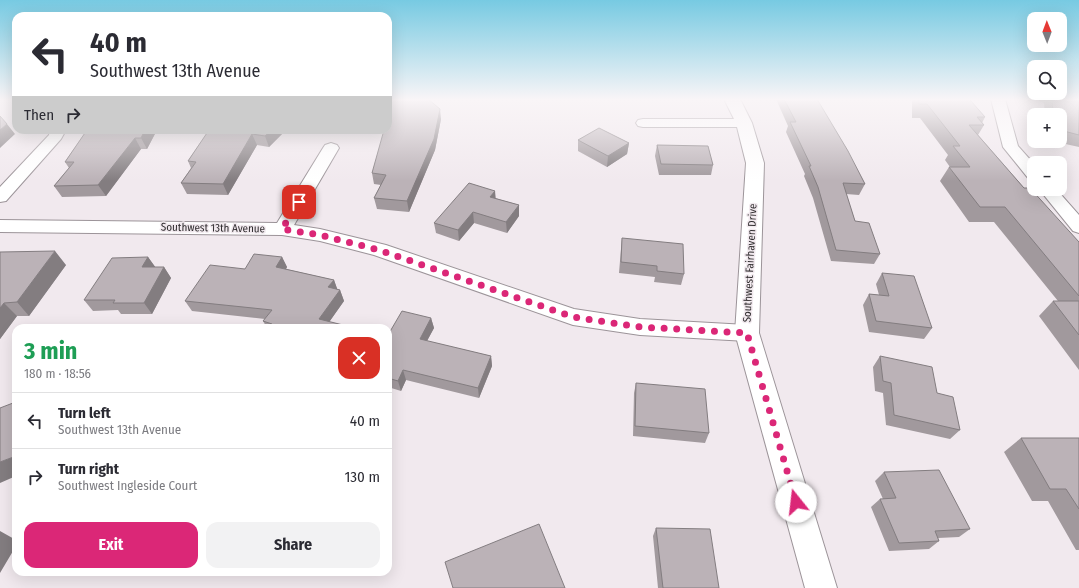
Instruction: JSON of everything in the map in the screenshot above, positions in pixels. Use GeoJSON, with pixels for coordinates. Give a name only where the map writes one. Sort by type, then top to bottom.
{"type":"FeatureCollection","features":[{"type":"Feature","properties":{"kind":"street","name":"Southwest Fairhaven Drive"},"geometry":{"type":"LineString","coordinates":[[745,126],[755,163],[747,333],[821,588]]}},
{"type":"Feature","properties":{"kind":"street"},"geometry":{"type":"LineString","coordinates":[[1005,126],[1011,147],[1027,166]]}},
{"type":"Feature","properties":{"kind":"street"},"geometry":{"type":"LineString","coordinates":[[0,197],[57,134]]}},
{"type":"Feature","properties":{"kind":"street"},"geometry":{"type":"LineString","coordinates":[[282,229],[331,148]]}},
{"type":"Feature","properties":{"kind":"street"},"geometry":{"type":"LineString","coordinates":[[1053,196],[1079,227]]}},
{"type":"Feature","properties":{"kind":"street","name":"Southwest 13th Avenue"},"geometry":{"type":"LineString","coordinates":[[0,226],[282,229],[320,235],[379,250],[573,317],[640,327],[747,333]]}},
{"type":"Feature","properties":{"kind":"building"},"geometry":{"type":"Polygon","coordinates":[[[392,126],[437,126],[434,139],[407,201],[374,198],[386,175],[372,173],[383,134],[392,134],[392,126]]]}},
{"type":"Feature","properties":{"kind":"building"},"geometry":{"type":"Polygon","coordinates":[[[792,126],[833,126],[865,184],[843,183],[855,221],[869,223],[880,254],[836,250],[818,187],[809,166],[811,166],[792,126]]]}},
{"type":"Feature","properties":{"kind":"building"},"geometry":{"type":"Polygon","coordinates":[[[945,126],[970,126],[1024,188],[1027,188],[1027,196],[1037,196],[1079,242],[1079,296],[1005,207],[980,207],[949,167],[970,167],[953,146],[960,146],[945,126]]]}},
{"type":"Feature","properties":{"kind":"building"},"geometry":{"type":"Polygon","coordinates":[[[1067,126],[1079,126],[1079,135],[1067,132],[1067,126]]]}},
{"type":"Feature","properties":{"kind":"building"},"geometry":{"type":"Polygon","coordinates":[[[599,128],[629,143],[608,156],[578,140],[599,128]]]}},
{"type":"Feature","properties":{"kind":"building"},"geometry":{"type":"Polygon","coordinates":[[[84,134],[143,134],[141,138],[135,138],[98,185],[54,186],[74,162],[65,162],[84,134]]]}},
{"type":"Feature","properties":{"kind":"building"},"geometry":{"type":"Polygon","coordinates":[[[206,134],[252,134],[223,184],[181,183],[196,162],[188,161],[206,134]]]}},
{"type":"Feature","properties":{"kind":"building"},"geometry":{"type":"Polygon","coordinates":[[[252,134],[267,134],[265,136],[252,134]]]}},
{"type":"Feature","properties":{"kind":"building"},"geometry":{"type":"Polygon","coordinates":[[[657,145],[708,146],[713,165],[661,164],[657,145]]]}},
{"type":"Feature","properties":{"kind":"building"},"geometry":{"type":"Polygon","coordinates":[[[469,183],[495,191],[490,197],[519,205],[506,222],[473,212],[458,230],[434,223],[469,183]]]}},
{"type":"Feature","properties":{"kind":"building"},"geometry":{"type":"Polygon","coordinates":[[[622,238],[683,244],[684,274],[657,271],[657,266],[621,262],[622,238]]]}},
{"type":"Feature","properties":{"kind":"building"},"geometry":{"type":"Polygon","coordinates":[[[55,251],[17,302],[4,303],[0,308],[0,252],[55,251]]]}},
{"type":"Feature","properties":{"kind":"building"},"geometry":{"type":"Polygon","coordinates":[[[254,254],[282,257],[276,267],[334,280],[328,287],[340,290],[319,319],[339,324],[272,324],[263,321],[272,310],[185,301],[210,265],[245,269],[254,254]]]}},
{"type":"Feature","properties":{"kind":"building"},"geometry":{"type":"Polygon","coordinates":[[[148,257],[142,267],[164,267],[144,303],[113,303],[115,300],[84,300],[112,258],[148,257]]]}},
{"type":"Feature","properties":{"kind":"building"},"geometry":{"type":"Polygon","coordinates":[[[882,273],[914,276],[932,328],[876,321],[869,294],[889,296],[882,273]]]}},
{"type":"Feature","properties":{"kind":"building"},"geometry":{"type":"Polygon","coordinates":[[[1053,301],[1079,301],[1079,335],[1053,301]]]}},
{"type":"Feature","properties":{"kind":"building"},"geometry":{"type":"Polygon","coordinates":[[[402,311],[431,318],[420,339],[491,356],[478,388],[403,370],[398,381],[392,379],[392,328],[402,311]]]}},
{"type":"Feature","properties":{"kind":"building"},"geometry":{"type":"Polygon","coordinates":[[[880,356],[932,367],[937,393],[953,397],[960,430],[894,415],[891,383],[883,381],[880,356]]]}},
{"type":"Feature","properties":{"kind":"building"},"geometry":{"type":"Polygon","coordinates":[[[636,383],[705,389],[709,433],[635,426],[636,383]]]}},
{"type":"Feature","properties":{"kind":"building"},"geometry":{"type":"Polygon","coordinates":[[[12,403],[12,458],[0,462],[0,408],[12,403]]]}},
{"type":"Feature","properties":{"kind":"building"},"geometry":{"type":"Polygon","coordinates":[[[1021,438],[1079,438],[1079,509],[1066,489],[1050,489],[1021,438]]]}},
{"type":"Feature","properties":{"kind":"building"},"geometry":{"type":"Polygon","coordinates":[[[939,470],[970,529],[935,531],[939,541],[899,543],[880,499],[896,498],[884,472],[939,470]]]}},
{"type":"Feature","properties":{"kind":"building"},"geometry":{"type":"Polygon","coordinates":[[[539,524],[565,588],[453,588],[445,562],[539,524]]]}},
{"type":"Feature","properties":{"kind":"building"},"geometry":{"type":"Polygon","coordinates":[[[656,528],[710,529],[719,588],[663,588],[656,528]]]}},
{"type":"Feature","properties":{"kind":"route"},"geometry":{"type":"LineString","coordinates":[[299,202],[282,229],[320,235],[379,250],[573,317],[640,327],[747,333],[796,502]]}}]}
